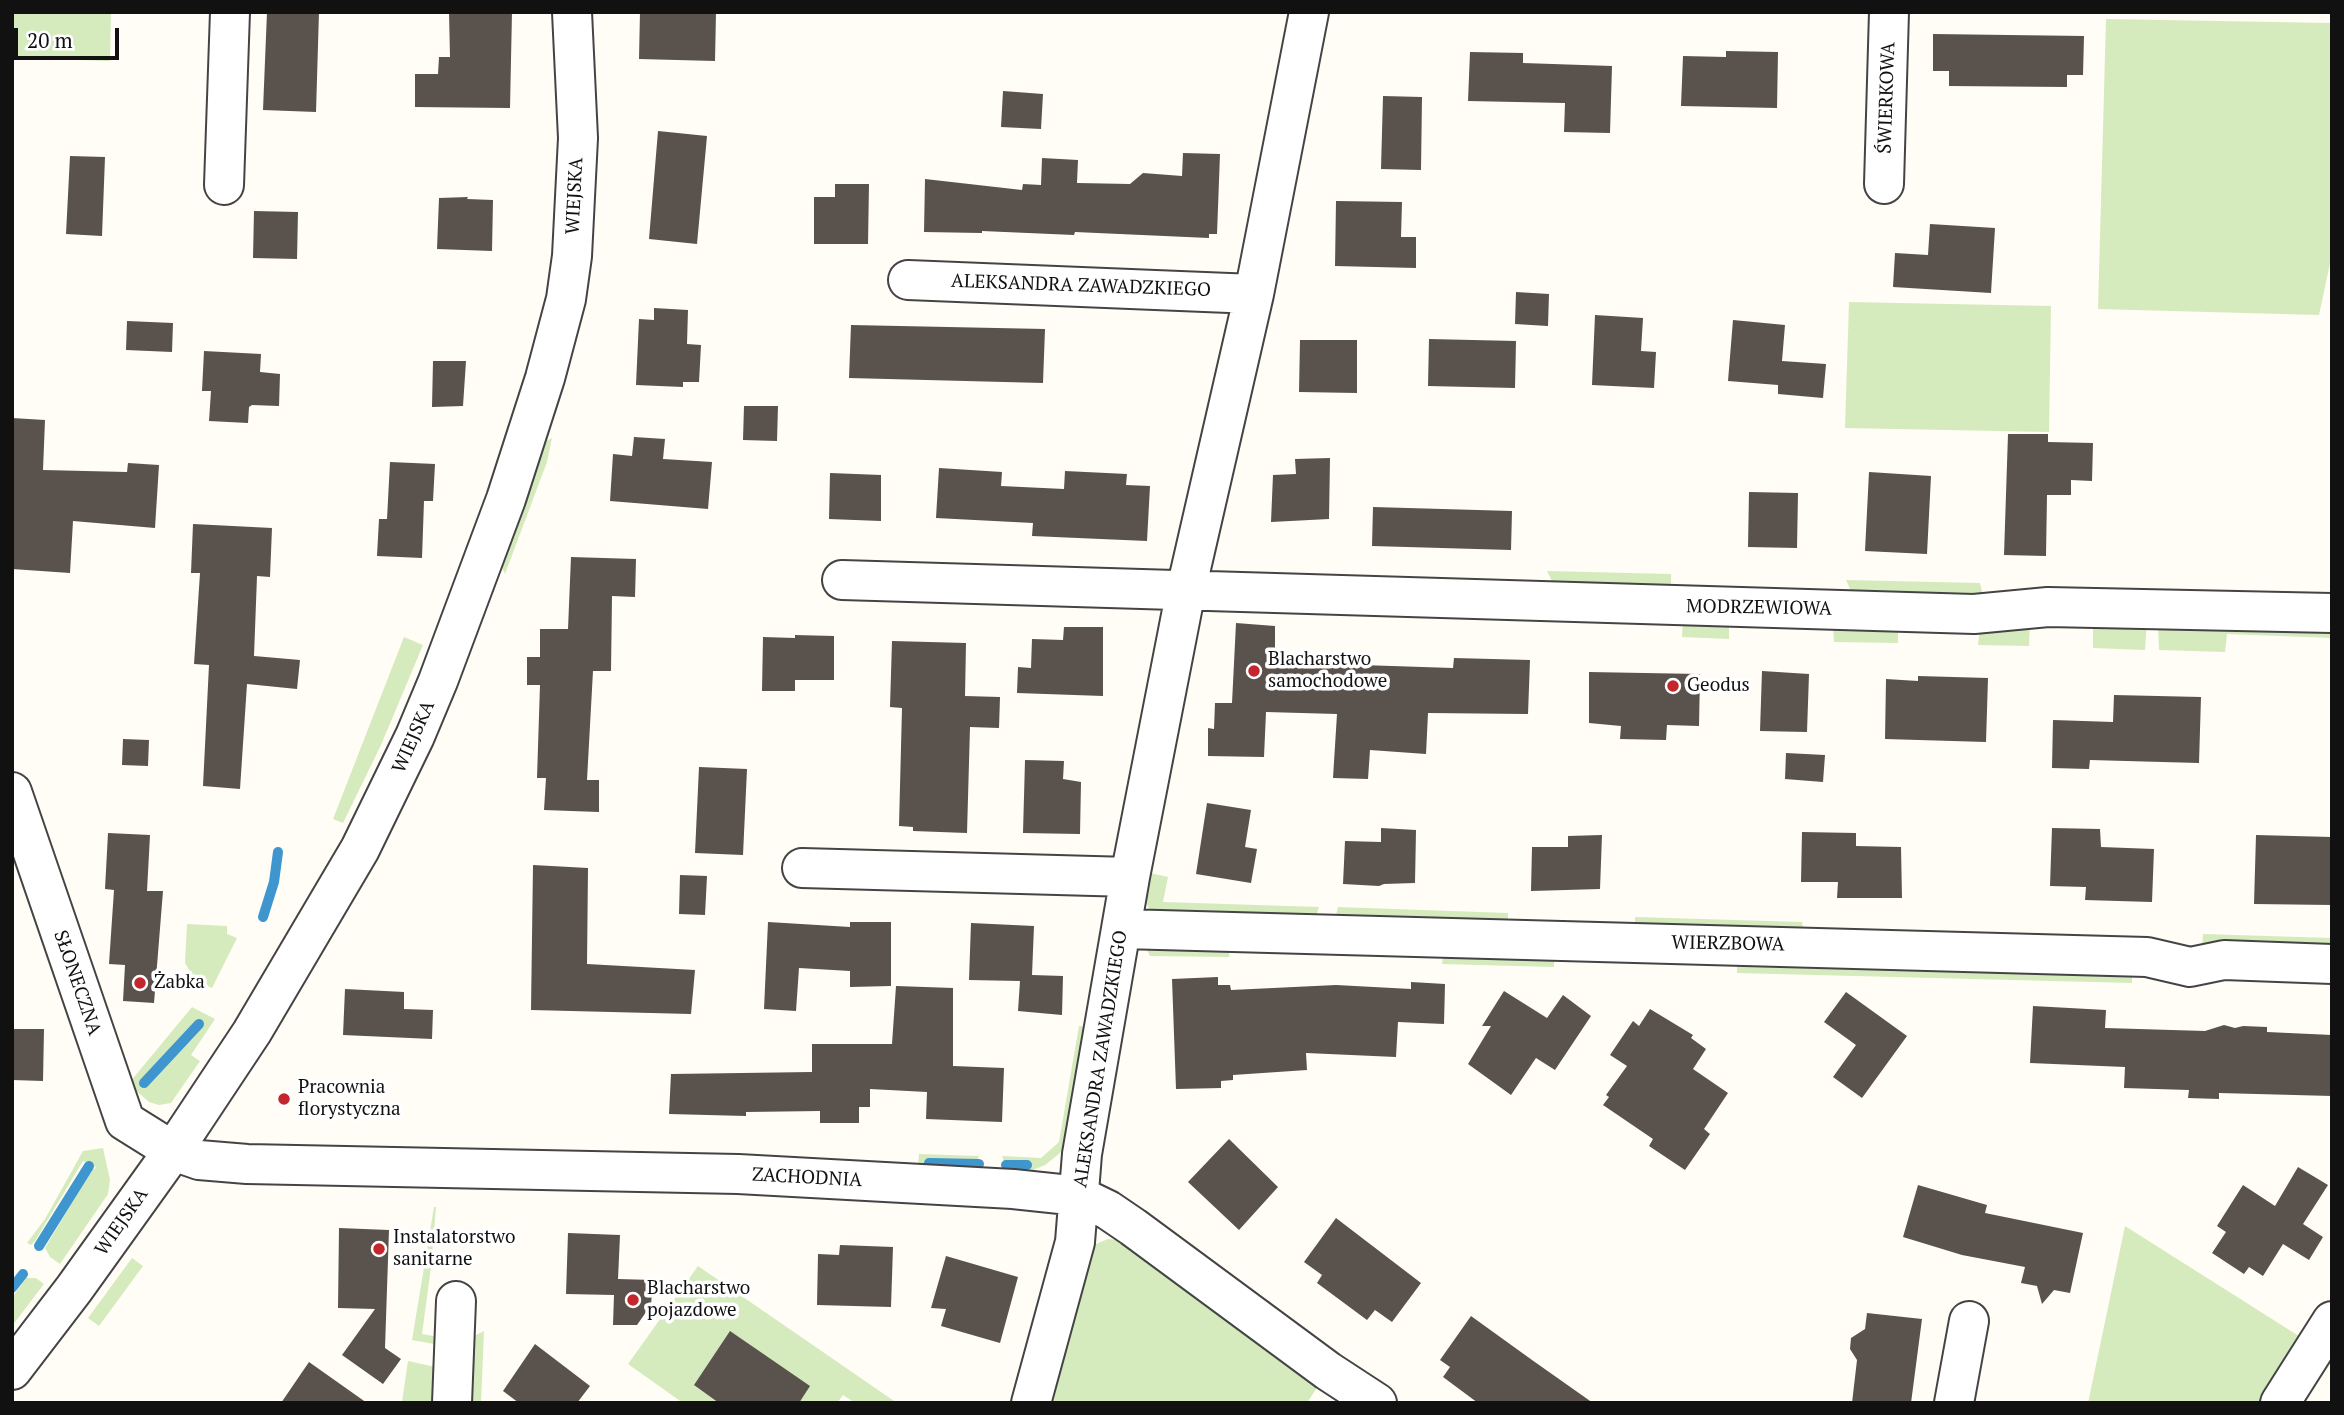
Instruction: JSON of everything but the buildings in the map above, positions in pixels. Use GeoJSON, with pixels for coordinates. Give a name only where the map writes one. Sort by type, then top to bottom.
{"type":"FeatureCollection","features":[{"type":"Feature","properties":{"kind":"street"},"geometry":{"type":"LineString","coordinates":[[224,185],[230,12]]}},
{"type":"Feature","properties":{"kind":"street","name":"WIEJSKA"},"geometry":{"type":"LineString","coordinates":[[12,1370],[173,1151],[252,1032],[360,849],[393,785],[438,681],[506,499],[545,378],[566,299],[572,256],[578,138],[572,12]]}},
{"type":"Feature","properties":{"kind":"street","name":"ALEKSANDRA ZAWADZKIEGO"},"geometry":{"type":"LineString","coordinates":[[1031,1403],[1076,1242],[1082,1154],[1130,877],[1186,590],[1254,294],[1309,12]]}},
{"type":"Feature","properties":{"kind":"street","name":"ŚWIERKOWA"},"geometry":{"type":"LineString","coordinates":[[1884,184],[1889,12]]}},
{"type":"Feature","properties":{"kind":"street","name":"ALEKSANDRA ZAWADZKIEGO"},"geometry":{"type":"LineString","coordinates":[[908,280],[1254,294]]}},
{"type":"Feature","properties":{"kind":"street"},"geometry":{"type":"LineString","coordinates":[[842,580],[1186,590]]}},
{"type":"Feature","properties":{"kind":"street","name":"MODRZEWIOWA"},"geometry":{"type":"LineString","coordinates":[[1186,590],[1975,614],[2048,607],[2332,613]]}},
{"type":"Feature","properties":{"kind":"street","name":"SŁONECZNA"},"geometry":{"type":"LineString","coordinates":[[12,792],[125,1121],[173,1151]]}},
{"type":"Feature","properties":{"kind":"street"},"geometry":{"type":"LineString","coordinates":[[802,868],[1130,877]]}},
{"type":"Feature","properties":{"kind":"street","name":"WIERZBOWA"},"geometry":{"type":"LineString","coordinates":[[1123,929],[2135,957],[2190,967],[2224,960],[2332,964]]}},
{"type":"Feature","properties":{"kind":"street","name":"ZACHODNIA"},"geometry":{"type":"LineString","coordinates":[[173,1151],[199,1160],[247,1164],[737,1174],[1013,1189],[1079,1196],[1108,1210],[1133,1227],[1328,1371],[1377,1403]]}},
{"type":"Feature","properties":{"kind":"street"},"geometry":{"type":"LineString","coordinates":[[452,1403],[456,1301]]}},
{"type":"Feature","properties":{"kind":"street"},"geometry":{"type":"LineString","coordinates":[[1954,1403],[1969,1321]]}},
{"type":"Feature","properties":{"kind":"street"},"geometry":{"type":"LineString","coordinates":[[2280,1403],[2332,1321]]}},
{"type":"Feature","properties":{"kind":"green space"},"geometry":{"type":"Polygon","coordinates":[[[12,12],[111,12],[110,61],[12,58],[12,12]]]}},
{"type":"Feature","properties":{"kind":"green space"},"geometry":{"type":"Polygon","coordinates":[[[2106,19],[2332,23],[2332,254],[2319,315],[2098,309],[2106,19]]]}},
{"type":"Feature","properties":{"kind":"green space"},"geometry":{"type":"Polygon","coordinates":[[[1849,302],[2051,306],[2049,432],[1845,428],[1849,302]]]}},
{"type":"Feature","properties":{"kind":"green space"},"geometry":{"type":"Polygon","coordinates":[[[552,438],[547,462],[505,574],[500,563],[542,443],[552,438]]]}},
{"type":"Feature","properties":{"kind":"green space"},"geometry":{"type":"Polygon","coordinates":[[[1547,571],[1671,574],[1671,591],[1553,583],[1547,571]]]}},
{"type":"Feature","properties":{"kind":"green space"},"geometry":{"type":"Polygon","coordinates":[[[1846,580],[1980,583],[1983,596],[1855,595],[1846,580]]]}},
{"type":"Feature","properties":{"kind":"green space"},"geometry":{"type":"Polygon","coordinates":[[[1683,619],[1729,621],[1729,639],[1682,637],[1683,619]]]}},
{"type":"Feature","properties":{"kind":"green space"},"geometry":{"type":"Polygon","coordinates":[[[2093,620],[2147,621],[2145,650],[2093,648],[2093,620]]]}},
{"type":"Feature","properties":{"kind":"green space"},"geometry":{"type":"Polygon","coordinates":[[[2030,621],[2029,646],[1978,645],[1980,627],[2030,621]]]}},
{"type":"Feature","properties":{"kind":"green space"},"geometry":{"type":"Polygon","coordinates":[[[2158,623],[2332,627],[2332,638],[2227,634],[2225,652],[2159,650],[2158,623]]]}},
{"type":"Feature","properties":{"kind":"green space"},"geometry":{"type":"Polygon","coordinates":[[[1898,625],[1898,643],[1834,642],[1833,627],[1898,625]]]}},
{"type":"Feature","properties":{"kind":"green space"},"geometry":{"type":"Polygon","coordinates":[[[404,637],[423,645],[381,745],[343,823],[333,819],[404,637]]]}},
{"type":"Feature","properties":{"kind":"green space"},"geometry":{"type":"Polygon","coordinates":[[[1150,873],[1168,877],[1163,902],[1319,907],[1316,916],[1157,914],[1149,909],[1144,897],[1150,873]]]}},
{"type":"Feature","properties":{"kind":"green space"},"geometry":{"type":"Polygon","coordinates":[[[1338,907],[1508,913],[1508,920],[1503,926],[1342,921],[1336,915],[1338,907]]]}},
{"type":"Feature","properties":{"kind":"green space"},"geometry":{"type":"Polygon","coordinates":[[[1635,917],[1802,922],[1803,928],[1797,934],[1635,928],[1635,917]]]}},
{"type":"Feature","properties":{"kind":"green space"},"geometry":{"type":"Polygon","coordinates":[[[187,924],[227,926],[227,934],[237,938],[212,988],[195,980],[185,963],[187,924]]]}},
{"type":"Feature","properties":{"kind":"green space"},"geometry":{"type":"Polygon","coordinates":[[[2203,934],[2332,938],[2332,951],[2202,949],[2203,934]]]}},
{"type":"Feature","properties":{"kind":"green space"},"geometry":{"type":"Polygon","coordinates":[[[1230,945],[1229,957],[1150,956],[1146,948],[1230,945]]]}},
{"type":"Feature","properties":{"kind":"green space"},"geometry":{"type":"Polygon","coordinates":[[[1554,955],[1554,967],[1442,964],[1443,956],[1554,955]]]}},
{"type":"Feature","properties":{"kind":"green space"},"geometry":{"type":"Polygon","coordinates":[[[1742,960],[2132,971],[2132,983],[1737,973],[1737,965],[1742,960]]]}},
{"type":"Feature","properties":{"kind":"green space"},"geometry":{"type":"Polygon","coordinates":[[[192,1007],[215,1019],[191,1055],[200,1061],[171,1103],[159,1105],[149,1102],[130,1082],[192,1007]]]}},
{"type":"Feature","properties":{"kind":"green space"},"geometry":{"type":"Polygon","coordinates":[[[1079,1026],[1090,1027],[1066,1141],[1060,1153],[1045,1165],[1012,1173],[1007,1170],[1002,1156],[1041,1158],[1059,1142],[1079,1026]]]}},
{"type":"Feature","properties":{"kind":"green space"},"geometry":{"type":"Polygon","coordinates":[[[103,1148],[110,1180],[108,1194],[60,1264],[50,1257],[45,1248],[92,1169],[97,1168],[83,1161],[35,1241],[31,1245],[27,1243],[45,1219],[83,1151],[103,1148]]]}},
{"type":"Feature","properties":{"kind":"green space"},"geometry":{"type":"Polygon","coordinates":[[[919,1154],[979,1156],[973,1171],[918,1166],[919,1154]]]}},
{"type":"Feature","properties":{"kind":"green space"},"geometry":{"type":"Polygon","coordinates":[[[434,1207],[431,1267],[422,1334],[439,1337],[440,1345],[412,1340],[434,1207]]]}},
{"type":"Feature","properties":{"kind":"green space"},"geometry":{"type":"Polygon","coordinates":[[[2125,1226],[2302,1338],[2260,1403],[2088,1403],[2125,1226]]]}},
{"type":"Feature","properties":{"kind":"green space"},"geometry":{"type":"Polygon","coordinates":[[[1108,1239],[1125,1241],[1320,1383],[1307,1403],[1047,1403],[1088,1255],[1096,1244],[1108,1239]]]}},
{"type":"Feature","properties":{"kind":"green space"},"geometry":{"type":"Polygon","coordinates":[[[132,1258],[143,1266],[99,1326],[88,1318],[132,1258]]]}},
{"type":"Feature","properties":{"kind":"green space"},"geometry":{"type":"Polygon","coordinates":[[[698,1266],[897,1403],[855,1403],[843,1395],[837,1403],[683,1403],[628,1364],[698,1266]]]}},
{"type":"Feature","properties":{"kind":"green space"},"geometry":{"type":"Polygon","coordinates":[[[26,1278],[36,1278],[44,1284],[12,1326],[12,1298],[26,1278]]]}},
{"type":"Feature","properties":{"kind":"green space"},"geometry":{"type":"Polygon","coordinates":[[[484,1331],[481,1403],[466,1403],[472,1337],[484,1331]]]}},
{"type":"Feature","properties":{"kind":"green space"},"geometry":{"type":"Polygon","coordinates":[[[408,1361],[440,1368],[443,1403],[402,1402],[408,1361]]]}},
{"type":"Feature","properties":{"kind":"waterway"},"geometry":{"type":"LineString","coordinates":[[263,917],[274,882],[278,852]]}},
{"type":"Feature","properties":{"kind":"waterway"},"geometry":{"type":"LineString","coordinates":[[144,1083],[199,1024]]}},
{"type":"Feature","properties":{"kind":"waterway"},"geometry":{"type":"LineString","coordinates":[[929,1163],[979,1164]]}},
{"type":"Feature","properties":{"kind":"waterway"},"geometry":{"type":"LineString","coordinates":[[1006,1165],[1027,1165]]}},
{"type":"Feature","properties":{"kind":"waterway"},"geometry":{"type":"LineString","coordinates":[[39,1246],[89,1166]]}},
{"type":"Feature","properties":{"kind":"waterway"},"geometry":{"type":"LineString","coordinates":[[12,1288],[23,1274]]}},
{"type":"Feature","properties":{"kind":"place","name":"Blacharstwo samochodowe"},"geometry":{"type":"Point","coordinates":[1254,671]}},
{"type":"Feature","properties":{"kind":"place","name":"Geodus"},"geometry":{"type":"Point","coordinates":[1673,686]}},
{"type":"Feature","properties":{"kind":"place","name":"Żabka"},"geometry":{"type":"Point","coordinates":[140,983]}},
{"type":"Feature","properties":{"kind":"place","name":"Pracownia florystyczna"},"geometry":{"type":"Point","coordinates":[284,1099]}},
{"type":"Feature","properties":{"kind":"place","name":"Instalatorstwo sanitarne"},"geometry":{"type":"Point","coordinates":[379,1249]}},
{"type":"Feature","properties":{"kind":"place","name":"Blacharstwo pojazdowe"},"geometry":{"type":"Point","coordinates":[633,1300]}}]}
